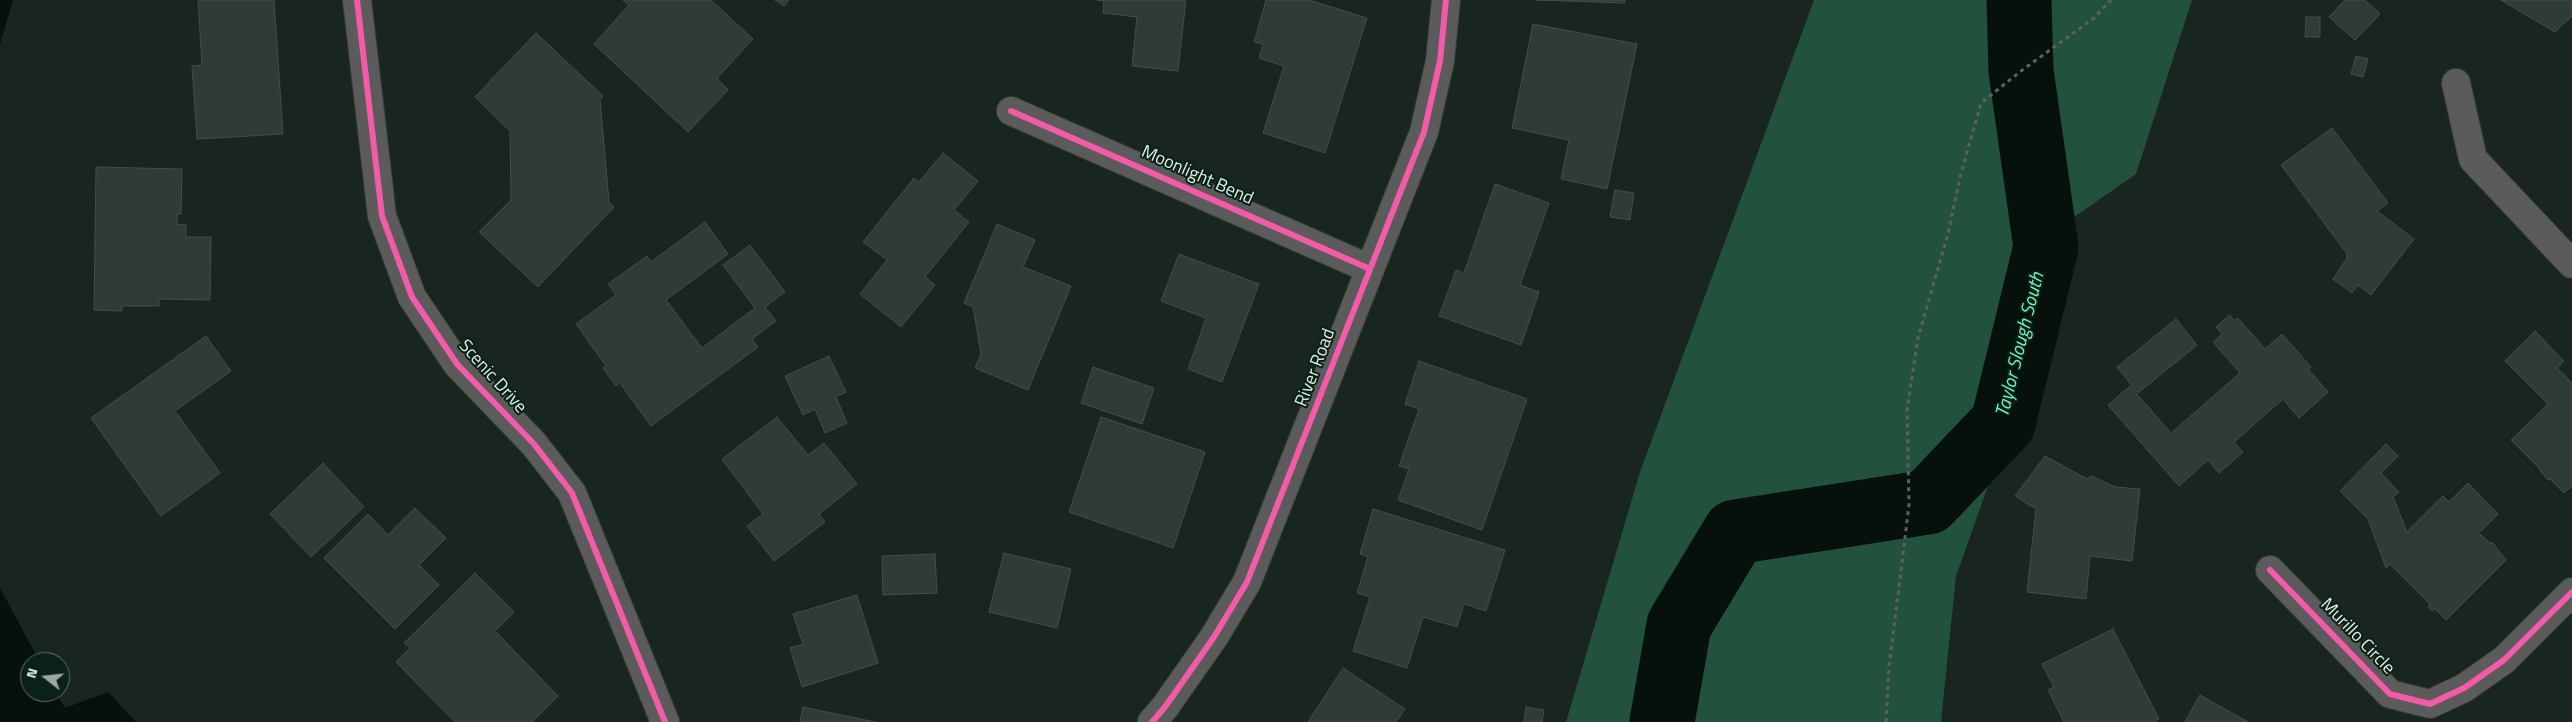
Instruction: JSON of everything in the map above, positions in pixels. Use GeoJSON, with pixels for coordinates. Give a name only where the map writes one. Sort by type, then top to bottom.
{"type":"FeatureCollection","features":[{"type":"Feature","properties":{"kind":"street","name":"Scenic Drive"},"geometry":{"type":"LineString","coordinates":[[357,0],[382,216],[412,297],[457,364],[534,444],[572,493],[665,722]]}},
{"type":"Feature","properties":{"kind":"street","name":"River Road"},"geometry":{"type":"LineString","coordinates":[[1152,722],[1165,707],[1214,637],[1247,582],[1424,132],[1440,61],[1446,0]]}},
{"type":"Feature","properties":{"kind":"street"},"geometry":{"type":"LineString","coordinates":[[2456,83],[2473,159],[2572,264]]}},
{"type":"Feature","properties":{"kind":"street","name":"Moonlight Bend"},"geometry":{"type":"LineString","coordinates":[[1011,110],[1370,269]]}},
{"type":"Feature","properties":{"kind":"street","name":"Murillo Circle"},"geometry":{"type":"LineString","coordinates":[[2270,570],[2390,694],[2430,704],[2464,688],[2504,660],[2572,592]]}},
{"type":"Feature","properties":{"kind":"path"},"geometry":{"type":"LineString","coordinates":[[1886,722],[1890,667],[1909,505],[1907,410],[1918,338],[1948,234],[1960,177],[1981,104],[2021,71],[2094,18],[2110,0]]}},
{"type":"Feature","properties":{"kind":"green space"},"geometry":{"type":"Polygon","coordinates":[[[1814,0],[2192,0],[2136,174],[2060,227],[2011,422],[1956,576],[1941,722],[1566,722],[1640,472],[1814,0]]]}},
{"type":"Feature","properties":{"kind":"shaded area"},"geometry":{"type":"Polygon","coordinates":[[[0,0],[13,0],[0,44],[0,0]]]}},
{"type":"Feature","properties":{"kind":"shaded area"},"geometry":{"type":"Polygon","coordinates":[[[0,588],[35,652],[20,652],[20,702],[62,702],[65,708],[108,692],[136,722],[0,722],[0,588]]]}},
{"type":"Feature","properties":{"kind":"building"},"geometry":{"type":"Polygon","coordinates":[[[198,0],[274,0],[283,134],[197,139],[192,66],[202,65],[198,0]]]}},
{"type":"Feature","properties":{"kind":"building"},"geometry":{"type":"Polygon","coordinates":[[[623,0],[711,0],[753,39],[717,78],[728,90],[688,132],[594,44],[629,5],[623,0]]]}},
{"type":"Feature","properties":{"kind":"building"},"geometry":{"type":"Polygon","coordinates":[[[775,0],[789,0],[784,6],[775,0]]]}},
{"type":"Feature","properties":{"kind":"building"},"geometry":{"type":"Polygon","coordinates":[[[1097,0],[1186,0],[1178,71],[1132,66],[1137,17],[1103,13],[1104,1],[1097,0]]]}},
{"type":"Feature","properties":{"kind":"building"},"geometry":{"type":"Polygon","coordinates":[[[1266,0],[1309,0],[1367,18],[1325,153],[1263,133],[1284,66],[1259,58],[1263,44],[1254,42],[1266,0]]]}},
{"type":"Feature","properties":{"kind":"building"},"geometry":{"type":"Polygon","coordinates":[[[1536,0],[1625,0],[1624,3],[1536,0]]]}},
{"type":"Feature","properties":{"kind":"building"},"geometry":{"type":"Polygon","coordinates":[[[2345,0],[2365,0],[2380,14],[2355,40],[2329,17],[2345,0]]]}},
{"type":"Feature","properties":{"kind":"building"},"geometry":{"type":"Polygon","coordinates":[[[2501,0],[2572,0],[2572,16],[2555,32],[2501,0]]]}},
{"type":"Feature","properties":{"kind":"building"},"geometry":{"type":"Polygon","coordinates":[[[2306,17],[2320,17],[2320,37],[2305,37],[2306,17]]]}},
{"type":"Feature","properties":{"kind":"building"},"geometry":{"type":"Polygon","coordinates":[[[1533,24],[1637,44],[1607,189],[1561,179],[1569,140],[1512,128],[1533,24]]]}},
{"type":"Feature","properties":{"kind":"building"},"geometry":{"type":"Polygon","coordinates":[[[536,33],[603,96],[600,99],[609,202],[614,207],[538,287],[479,232],[511,200],[510,131],[475,97],[536,33]]]}},
{"type":"Feature","properties":{"kind":"building"},"geometry":{"type":"Polygon","coordinates":[[[2356,56],[2368,59],[2363,77],[2351,74],[2356,56]]]}},
{"type":"Feature","properties":{"kind":"building"},"geometry":{"type":"Polygon","coordinates":[[[2332,128],[2388,203],[2377,211],[2414,239],[2371,295],[2358,285],[2352,293],[2333,279],[2347,258],[2347,254],[2281,165],[2332,128]]]}},
{"type":"Feature","properties":{"kind":"building"},"geometry":{"type":"Polygon","coordinates":[[[943,153],[978,181],[954,210],[969,222],[925,277],[935,285],[901,327],[860,294],[887,260],[863,242],[914,178],[919,182],[943,153]]]}},
{"type":"Feature","properties":{"kind":"building"},"geometry":{"type":"Polygon","coordinates":[[[96,167],[182,169],[181,214],[177,214],[177,224],[186,225],[186,237],[211,237],[210,300],[159,299],[159,306],[122,306],[122,311],[94,310],[96,167]]]}},
{"type":"Feature","properties":{"kind":"building"},"geometry":{"type":"Polygon","coordinates":[[[1495,184],[1549,203],[1520,285],[1539,292],[1521,345],[1439,316],[1456,270],[1464,273],[1495,184]]]}},
{"type":"Feature","properties":{"kind":"building"},"geometry":{"type":"Polygon","coordinates":[[[1615,190],[1634,193],[1630,220],[1610,217],[1615,190]]]}},
{"type":"Feature","properties":{"kind":"building"},"geometry":{"type":"Polygon","coordinates":[[[705,222],[728,254],[666,300],[702,348],[755,308],[723,265],[750,245],[785,292],[765,307],[776,321],[752,339],[758,347],[651,426],[620,383],[616,386],[603,368],[606,366],[576,324],[616,295],[608,284],[647,256],[651,262],[705,222]]]}},
{"type":"Feature","properties":{"kind":"building"},"geometry":{"type":"Polygon","coordinates":[[[997,224],[1035,240],[1023,267],[1071,286],[1028,390],[975,368],[981,354],[973,307],[964,303],[997,224]]]}},
{"type":"Feature","properties":{"kind":"building"},"geometry":{"type":"Polygon","coordinates":[[[1179,254],[1259,284],[1222,382],[1188,369],[1206,318],[1161,301],[1179,254]]]}},
{"type":"Feature","properties":{"kind":"building"},"geometry":{"type":"Polygon","coordinates":[[[2230,315],[2234,321],[2238,318],[2265,349],[2282,334],[2311,367],[2308,369],[2328,392],[2299,418],[2283,399],[2234,442],[2243,452],[2219,473],[2208,460],[2179,486],[2108,405],[2130,386],[2171,433],[2240,373],[2213,342],[2222,334],[2216,327],[2230,315]]]}},
{"type":"Feature","properties":{"kind":"building"},"geometry":{"type":"Polygon","coordinates":[[[2176,319],[2197,345],[2138,393],[2117,367],[2176,319]]]}},
{"type":"Feature","properties":{"kind":"building"},"geometry":{"type":"Polygon","coordinates":[[[2535,331],[2564,361],[2557,368],[2572,383],[2572,486],[2564,493],[2550,479],[2548,480],[2541,470],[2511,440],[2548,404],[2505,361],[2535,331]]]}},
{"type":"Feature","properties":{"kind":"building"},"geometry":{"type":"Polygon","coordinates":[[[206,336],[231,371],[175,411],[220,473],[161,516],[91,418],[206,336]]]}},
{"type":"Feature","properties":{"kind":"building"},"geometry":{"type":"Polygon","coordinates":[[[829,356],[846,392],[836,397],[847,423],[825,433],[815,409],[803,415],[785,376],[829,356]]]}},
{"type":"Feature","properties":{"kind":"building"},"geometry":{"type":"Polygon","coordinates":[[[1419,361],[1527,399],[1482,530],[1398,500],[1409,469],[1399,466],[1419,409],[1405,404],[1419,361]]]}},
{"type":"Feature","properties":{"kind":"building"},"geometry":{"type":"Polygon","coordinates":[[[1093,367],[1154,388],[1142,424],[1081,403],[1093,367]]]}},
{"type":"Feature","properties":{"kind":"building"},"geometry":{"type":"Polygon","coordinates":[[[777,417],[808,455],[824,443],[857,484],[819,514],[825,522],[774,561],[747,526],[763,514],[722,459],[777,417]]]}},
{"type":"Feature","properties":{"kind":"building"},"geometry":{"type":"Polygon","coordinates":[[[1101,417],[1205,452],[1173,548],[1069,512],[1101,417]]]}},
{"type":"Feature","properties":{"kind":"building"},"geometry":{"type":"Polygon","coordinates":[[[2386,444],[2398,456],[2381,473],[2399,492],[2393,497],[2407,532],[2443,496],[2449,502],[2468,483],[2498,514],[2479,533],[2491,544],[2492,542],[2506,560],[2446,620],[2435,609],[2432,611],[2428,606],[2430,604],[2390,564],[2386,568],[2368,519],[2340,491],[2386,444]]]}},
{"type":"Feature","properties":{"kind":"building"},"geometry":{"type":"Polygon","coordinates":[[[2045,456],[2087,479],[2092,476],[2115,487],[2140,489],[2132,561],[2090,556],[2086,599],[2027,592],[2036,509],[2015,496],[2045,456]]]}},
{"type":"Feature","properties":{"kind":"building"},"geometry":{"type":"Polygon","coordinates":[[[323,463],[364,507],[311,557],[270,514],[323,463]]]}},
{"type":"Feature","properties":{"kind":"building"},"geometry":{"type":"Polygon","coordinates":[[[415,508],[446,538],[419,565],[439,585],[395,629],[324,558],[368,514],[388,535],[415,508]]]}},
{"type":"Feature","properties":{"kind":"building"},"geometry":{"type":"Polygon","coordinates":[[[1373,509],[1505,550],[1486,611],[1464,604],[1457,627],[1423,617],[1407,668],[1353,651],[1370,597],[1357,593],[1368,557],[1360,554],[1373,509]]]}},
{"type":"Feature","properties":{"kind":"building"},"geometry":{"type":"Polygon","coordinates":[[[1004,553],[1071,569],[1057,628],[989,612],[1004,553]]]}},
{"type":"Feature","properties":{"kind":"building"},"geometry":{"type":"Polygon","coordinates":[[[935,554],[937,593],[883,595],[882,556],[935,554]]]}},
{"type":"Feature","properties":{"kind":"building"},"geometry":{"type":"Polygon","coordinates":[[[475,573],[514,612],[495,631],[558,696],[532,722],[455,722],[396,662],[410,648],[404,643],[475,573]]]}},
{"type":"Feature","properties":{"kind":"building"},"geometry":{"type":"Polygon","coordinates":[[[857,595],[878,663],[802,687],[790,648],[803,644],[793,614],[857,595]]]}},
{"type":"Feature","properties":{"kind":"building"},"geometry":{"type":"Polygon","coordinates":[[[2113,629],[2159,719],[2153,722],[2064,722],[2048,690],[2054,687],[2042,664],[2113,629]]]}},
{"type":"Feature","properties":{"kind":"building"},"geometry":{"type":"Polygon","coordinates":[[[1343,668],[1405,709],[1396,722],[1308,722],[1343,668]]]}},
{"type":"Feature","properties":{"kind":"building"},"geometry":{"type":"Polygon","coordinates":[[[2200,695],[2248,722],[2185,722],[2200,695]]]}},
{"type":"Feature","properties":{"kind":"building"},"geometry":{"type":"Polygon","coordinates":[[[803,707],[875,722],[800,722],[803,707]]]}},
{"type":"Feature","properties":{"kind":"building"},"geometry":{"type":"Polygon","coordinates":[[[1526,707],[1544,710],[1542,722],[1524,722],[1526,707]]]}},
{"type":"Feature","properties":{"kind":"waterway","name":"Taylor Slough South"},"geometry":{"type":"LineString","coordinates":[[1662,722],[1679,625],[1735,532],[1928,502],[2003,423],[2046,247],[2021,71],[2019,0]]}},
{"type":"Feature","properties":{"kind":"cycle path"},"geometry":{"type":"LineString","coordinates":[[357,0],[382,216],[412,297],[457,364],[534,444],[572,493],[665,722]]}},
{"type":"Feature","properties":{"kind":"cycle path"},"geometry":{"type":"LineString","coordinates":[[1152,722],[1165,707],[1214,637],[1247,582],[1424,132],[1440,61],[1446,0]]}},
{"type":"Feature","properties":{"kind":"cycle path"},"geometry":{"type":"LineString","coordinates":[[1011,111],[1370,269]]}},
{"type":"Feature","properties":{"kind":"cycle path"},"geometry":{"type":"LineString","coordinates":[[2270,570],[2390,694],[2430,704],[2464,688],[2504,660],[2572,592]]}}]}
